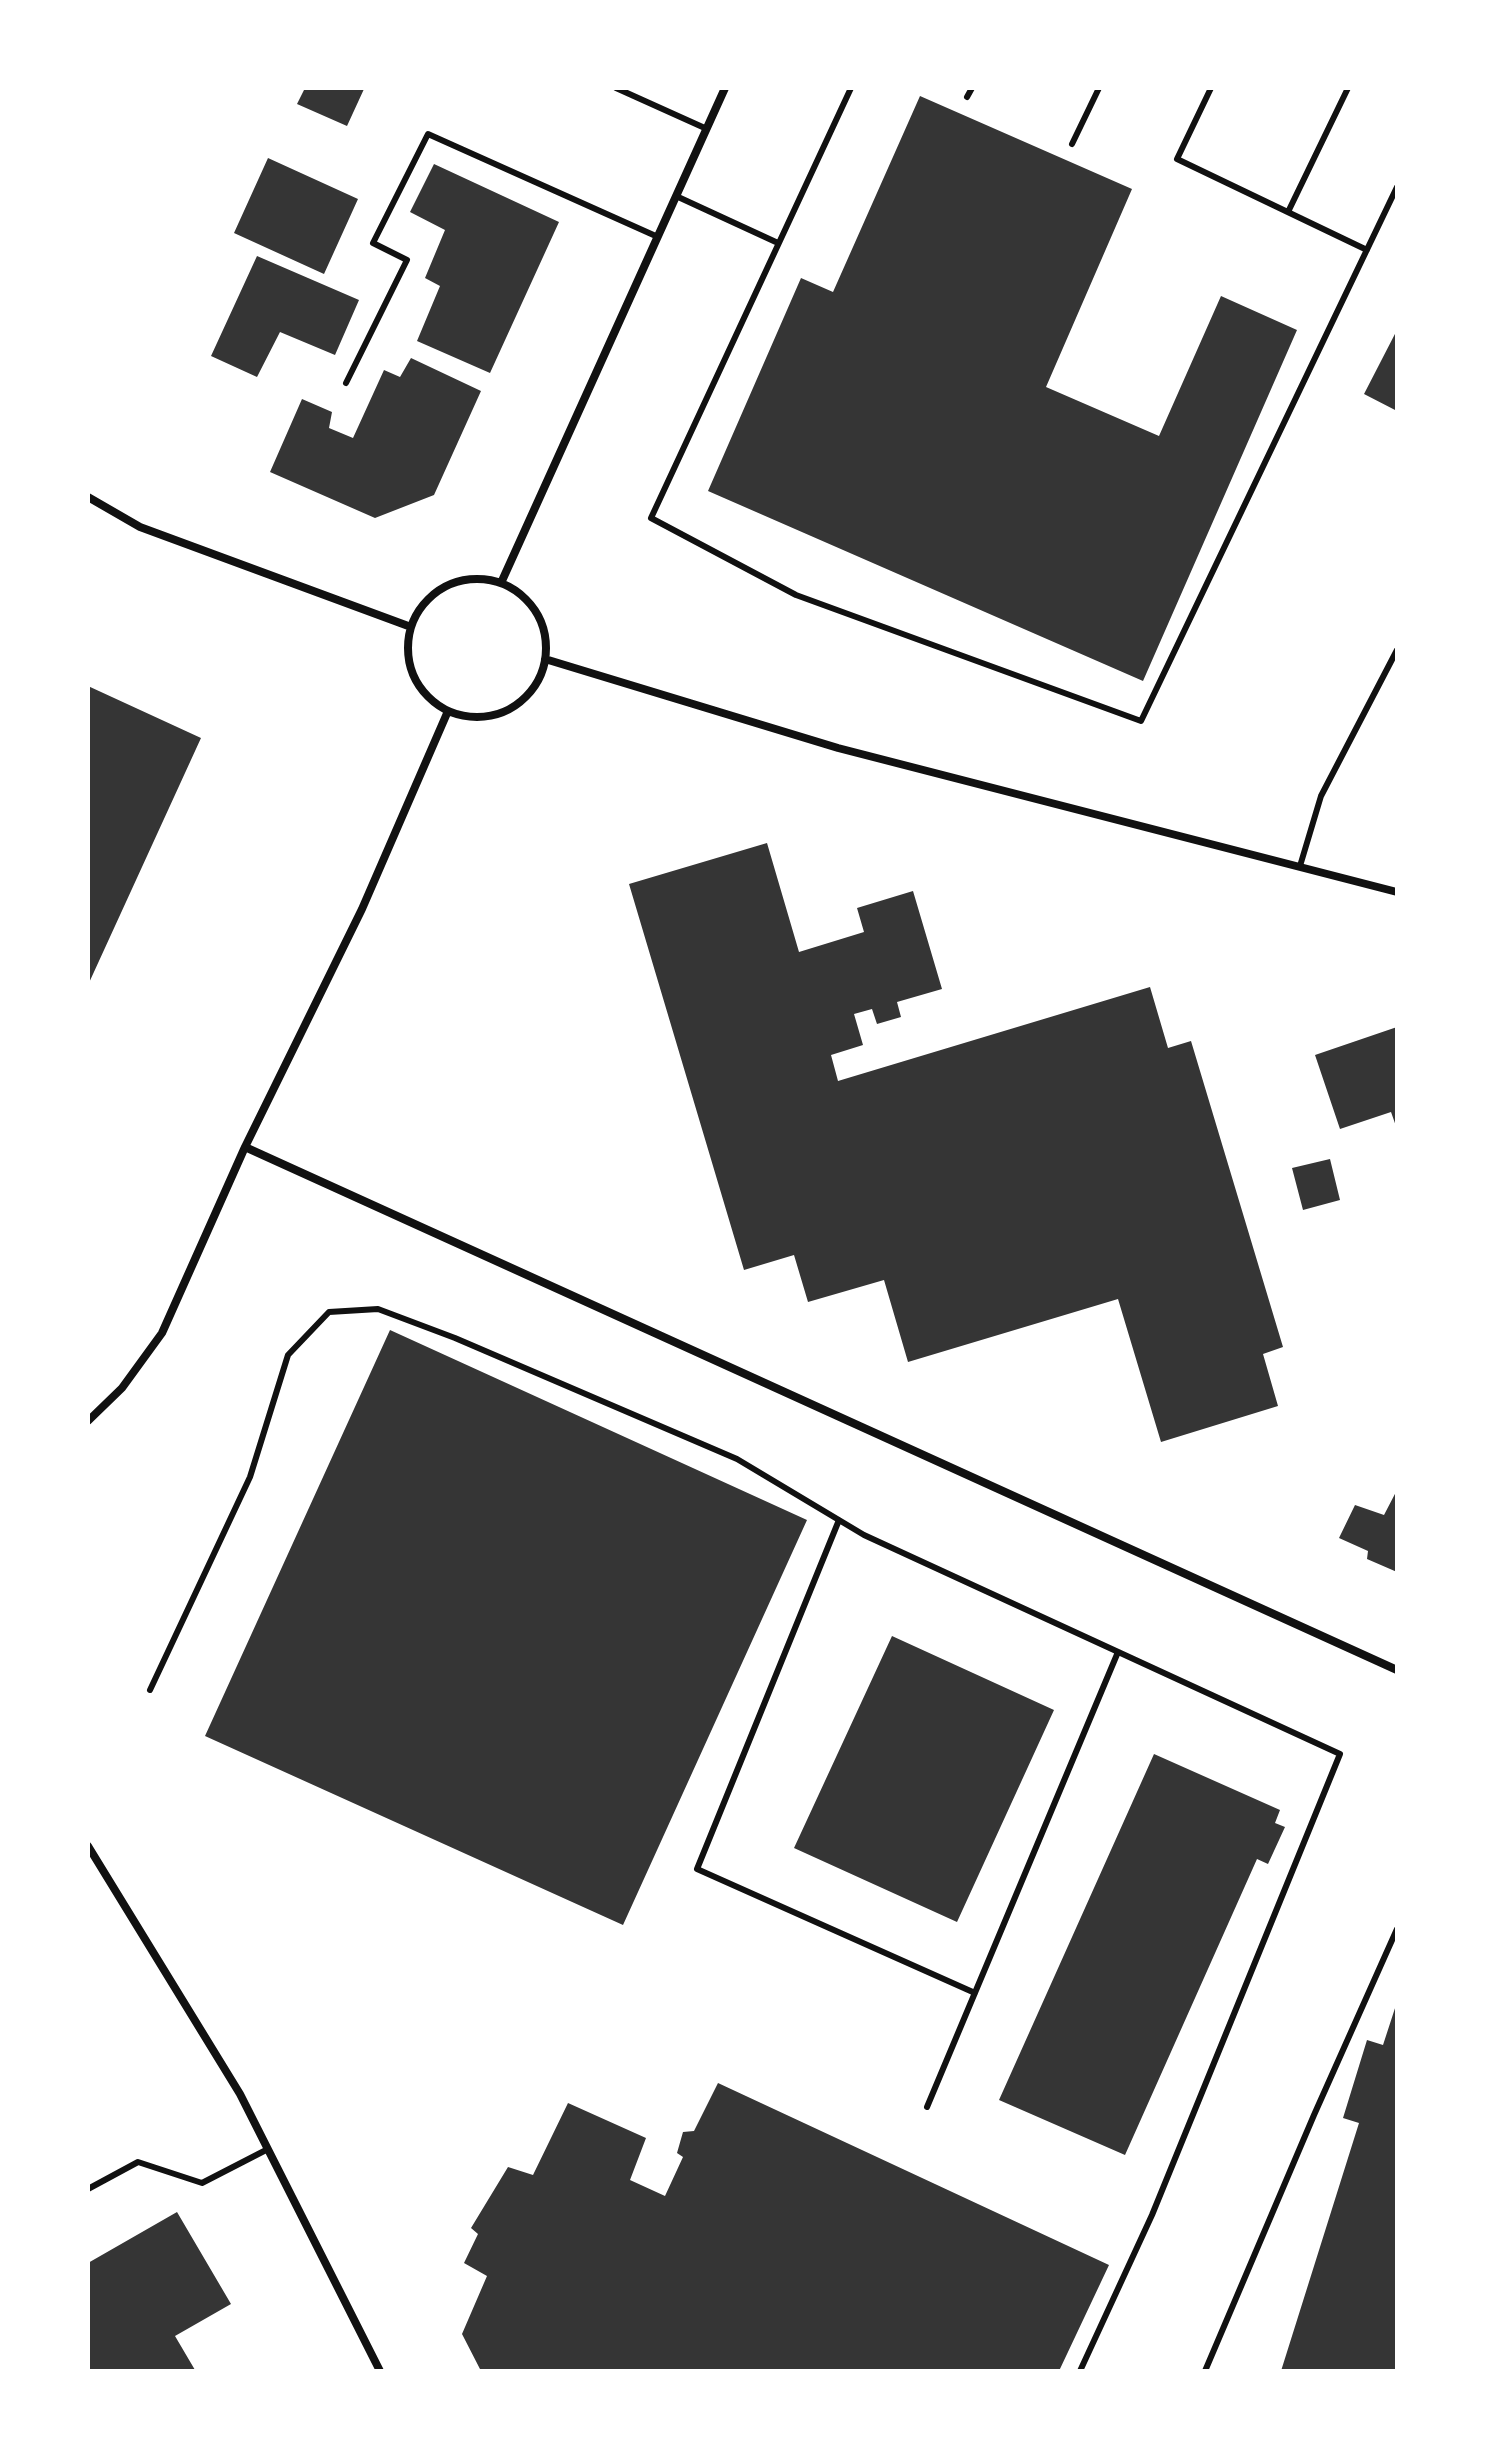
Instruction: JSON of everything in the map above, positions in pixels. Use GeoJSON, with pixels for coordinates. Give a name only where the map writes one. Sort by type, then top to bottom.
{"type":"FeatureCollection","features":[{"type":"Feature","properties":{"kind":"street"},"geometry":{"type":"LineString","coordinates":[[501,583],[725,88]]}},
{"type":"Feature","properties":{"kind":"street"},"geometry":{"type":"LineString","coordinates":[[88,497],[140,527],[411,627]]}},
{"type":"Feature","properties":{"kind":"street"},"geometry":{"type":"LineString","coordinates":[[473,579],[501,583],[515,590],[537,613],[543,627],[545,659],[539,679],[526,696],[509,709],[490,716],[469,717],[448,711],[422,691],[413,676],[408,652],[411,627],[419,610],[431,596],[446,586],[473,579]]}},
{"type":"Feature","properties":{"kind":"street"},"geometry":{"type":"LineString","coordinates":[[545,659],[838,748],[1397,892]]}},
{"type":"Feature","properties":{"kind":"street"},"geometry":{"type":"LineString","coordinates":[[88,1421],[122,1388],[162,1333],[245,1147],[362,909],[448,711]]}},
{"type":"Feature","properties":{"kind":"street"},"geometry":{"type":"LineString","coordinates":[[245,1147],[1397,1670]]}},
{"type":"Feature","properties":{"kind":"street"},"geometry":{"type":"LineString","coordinates":[[88,1846],[240,2094],[380,2371]]}},
{"type":"Feature","properties":{"kind":"lane"},"geometry":{"type":"LineString","coordinates":[[616,88],[707,129]]}},
{"type":"Feature","properties":{"kind":"lane"},"geometry":{"type":"LineString","coordinates":[[851,88],[651,518],[796,595],[1141,721],[1397,187]]}},
{"type":"Feature","properties":{"kind":"lane"},"geometry":{"type":"LineString","coordinates":[[967,97],[972,88]]}},
{"type":"Feature","properties":{"kind":"lane"},"geometry":{"type":"LineString","coordinates":[[1072,144],[1099,88]]}},
{"type":"Feature","properties":{"kind":"lane"},"geometry":{"type":"LineString","coordinates":[[1211,88],[1177,159],[1367,250]]}},
{"type":"Feature","properties":{"kind":"lane"},"geometry":{"type":"LineString","coordinates":[[1288,212],[1348,88]]}},
{"type":"Feature","properties":{"kind":"lane"},"geometry":{"type":"LineString","coordinates":[[346,383],[407,260],[373,243],[428,134],[658,237]]}},
{"type":"Feature","properties":{"kind":"lane"},"geometry":{"type":"LineString","coordinates":[[676,196],[778,243]]}},
{"type":"Feature","properties":{"kind":"lane"},"geometry":{"type":"LineString","coordinates":[[1300,866],[1321,796],[1397,650]]}},
{"type":"Feature","properties":{"kind":"lane"},"geometry":{"type":"LineString","coordinates":[[150,1690],[250,1477],[288,1355],[329,1312],[378,1309],[455,1338],[737,1459],[864,1535],[1340,1754],[1152,2215],[1080,2371]]}},
{"type":"Feature","properties":{"kind":"lane"},"geometry":{"type":"LineString","coordinates":[[839,1520],[697,1869],[975,1993]]}},
{"type":"Feature","properties":{"kind":"lane"},"geometry":{"type":"LineString","coordinates":[[927,2107],[1118,1652]]}},
{"type":"Feature","properties":{"kind":"lane"},"geometry":{"type":"LineString","coordinates":[[1205,2371],[1397,1929]]}},
{"type":"Feature","properties":{"kind":"lane"},"geometry":{"type":"LineString","coordinates":[[88,2189],[138,2162],[202,2183],[268,2149]]}},
{"type":"Feature","properties":{"kind":"building"},"geometry":{"type":"Polygon","coordinates":[[[305,88],[364,89],[347,126],[297,104],[305,88]]]}},
{"type":"Feature","properties":{"kind":"building"},"geometry":{"type":"Polygon","coordinates":[[[920,96],[1132,189],[1046,387],[1159,436],[1221,296],[1297,330],[1143,681],[708,491],[801,278],[833,292],[920,96]]]}},
{"type":"Feature","properties":{"kind":"building"},"geometry":{"type":"Polygon","coordinates":[[[268,158],[358,199],[324,274],[234,233],[268,158]]]}},
{"type":"Feature","properties":{"kind":"building"},"geometry":{"type":"Polygon","coordinates":[[[434,164],[559,222],[490,373],[417,341],[440,286],[425,278],[445,230],[410,212],[434,164]]]}},
{"type":"Feature","properties":{"kind":"building"},"geometry":{"type":"Polygon","coordinates":[[[257,256],[359,300],[335,355],[280,332],[257,377],[211,356],[257,256]]]}},
{"type":"Feature","properties":{"kind":"building"},"geometry":{"type":"Polygon","coordinates":[[[1397,330],[1397,411],[1364,394],[1397,330]]]}},
{"type":"Feature","properties":{"kind":"building"},"geometry":{"type":"Polygon","coordinates":[[[411,358],[481,391],[434,495],[375,518],[270,472],[302,399],[332,412],[329,428],[353,438],[384,370],[400,377],[411,358]]]}},
{"type":"Feature","properties":{"kind":"building"},"geometry":{"type":"Polygon","coordinates":[[[88,686],[201,738],[88,985],[88,686]]]}},
{"type":"Feature","properties":{"kind":"building"},"geometry":{"type":"Polygon","coordinates":[[[767,843],[799,952],[864,932],[857,908],[913,891],[942,989],[897,1002],[901,1017],[877,1024],[872,1009],[854,1014],[863,1045],[831,1055],[838,1081],[1150,987],[1168,1048],[1191,1041],[1283,1347],[1263,1354],[1278,1406],[1161,1442],[1118,1299],[908,1362],[884,1280],[808,1302],[794,1255],[744,1270],[629,884],[767,843]]]}},
{"type":"Feature","properties":{"kind":"building"},"geometry":{"type":"Polygon","coordinates":[[[1397,1027],[1397,1129],[1391,1112],[1340,1129],[1315,1055],[1397,1027]]]}},
{"type":"Feature","properties":{"kind":"building"},"geometry":{"type":"Polygon","coordinates":[[[1330,1159],[1340,1200],[1303,1210],[1292,1168],[1330,1159]]]}},
{"type":"Feature","properties":{"kind":"building"},"geometry":{"type":"Polygon","coordinates":[[[390,1330],[807,1520],[623,1925],[205,1736],[390,1330]]]}},
{"type":"Feature","properties":{"kind":"building"},"geometry":{"type":"Polygon","coordinates":[[[1397,1490],[1397,1572],[1367,1559],[1368,1551],[1339,1538],[1355,1505],[1384,1515],[1397,1490]]]}},
{"type":"Feature","properties":{"kind":"building"},"geometry":{"type":"Polygon","coordinates":[[[892,1636],[1054,1710],[957,1922],[794,1848],[892,1636]]]}},
{"type":"Feature","properties":{"kind":"building"},"geometry":{"type":"Polygon","coordinates":[[[1154,1754],[1280,1810],[1275,1823],[1285,1827],[1268,1864],[1257,1859],[1125,2155],[999,2100],[1154,1754]]]}},
{"type":"Feature","properties":{"kind":"building"},"geometry":{"type":"Polygon","coordinates":[[[1397,2002],[1397,2371],[1281,2371],[1359,2123],[1343,2118],[1367,2040],[1383,2045],[1397,2002]]]}},
{"type":"Feature","properties":{"kind":"building"},"geometry":{"type":"Polygon","coordinates":[[[718,2083],[1109,2265],[1059,2371],[481,2371],[462,2334],[487,2276],[464,2263],[478,2234],[471,2228],[508,2167],[533,2175],[568,2103],[646,2138],[630,2180],[665,2196],[683,2157],[677,2153],[683,2132],[694,2131],[718,2083]]]}},
{"type":"Feature","properties":{"kind":"building"},"geometry":{"type":"Polygon","coordinates":[[[177,2212],[231,2304],[175,2336],[195,2370],[88,2371],[88,2263],[177,2212]]]}}]}
